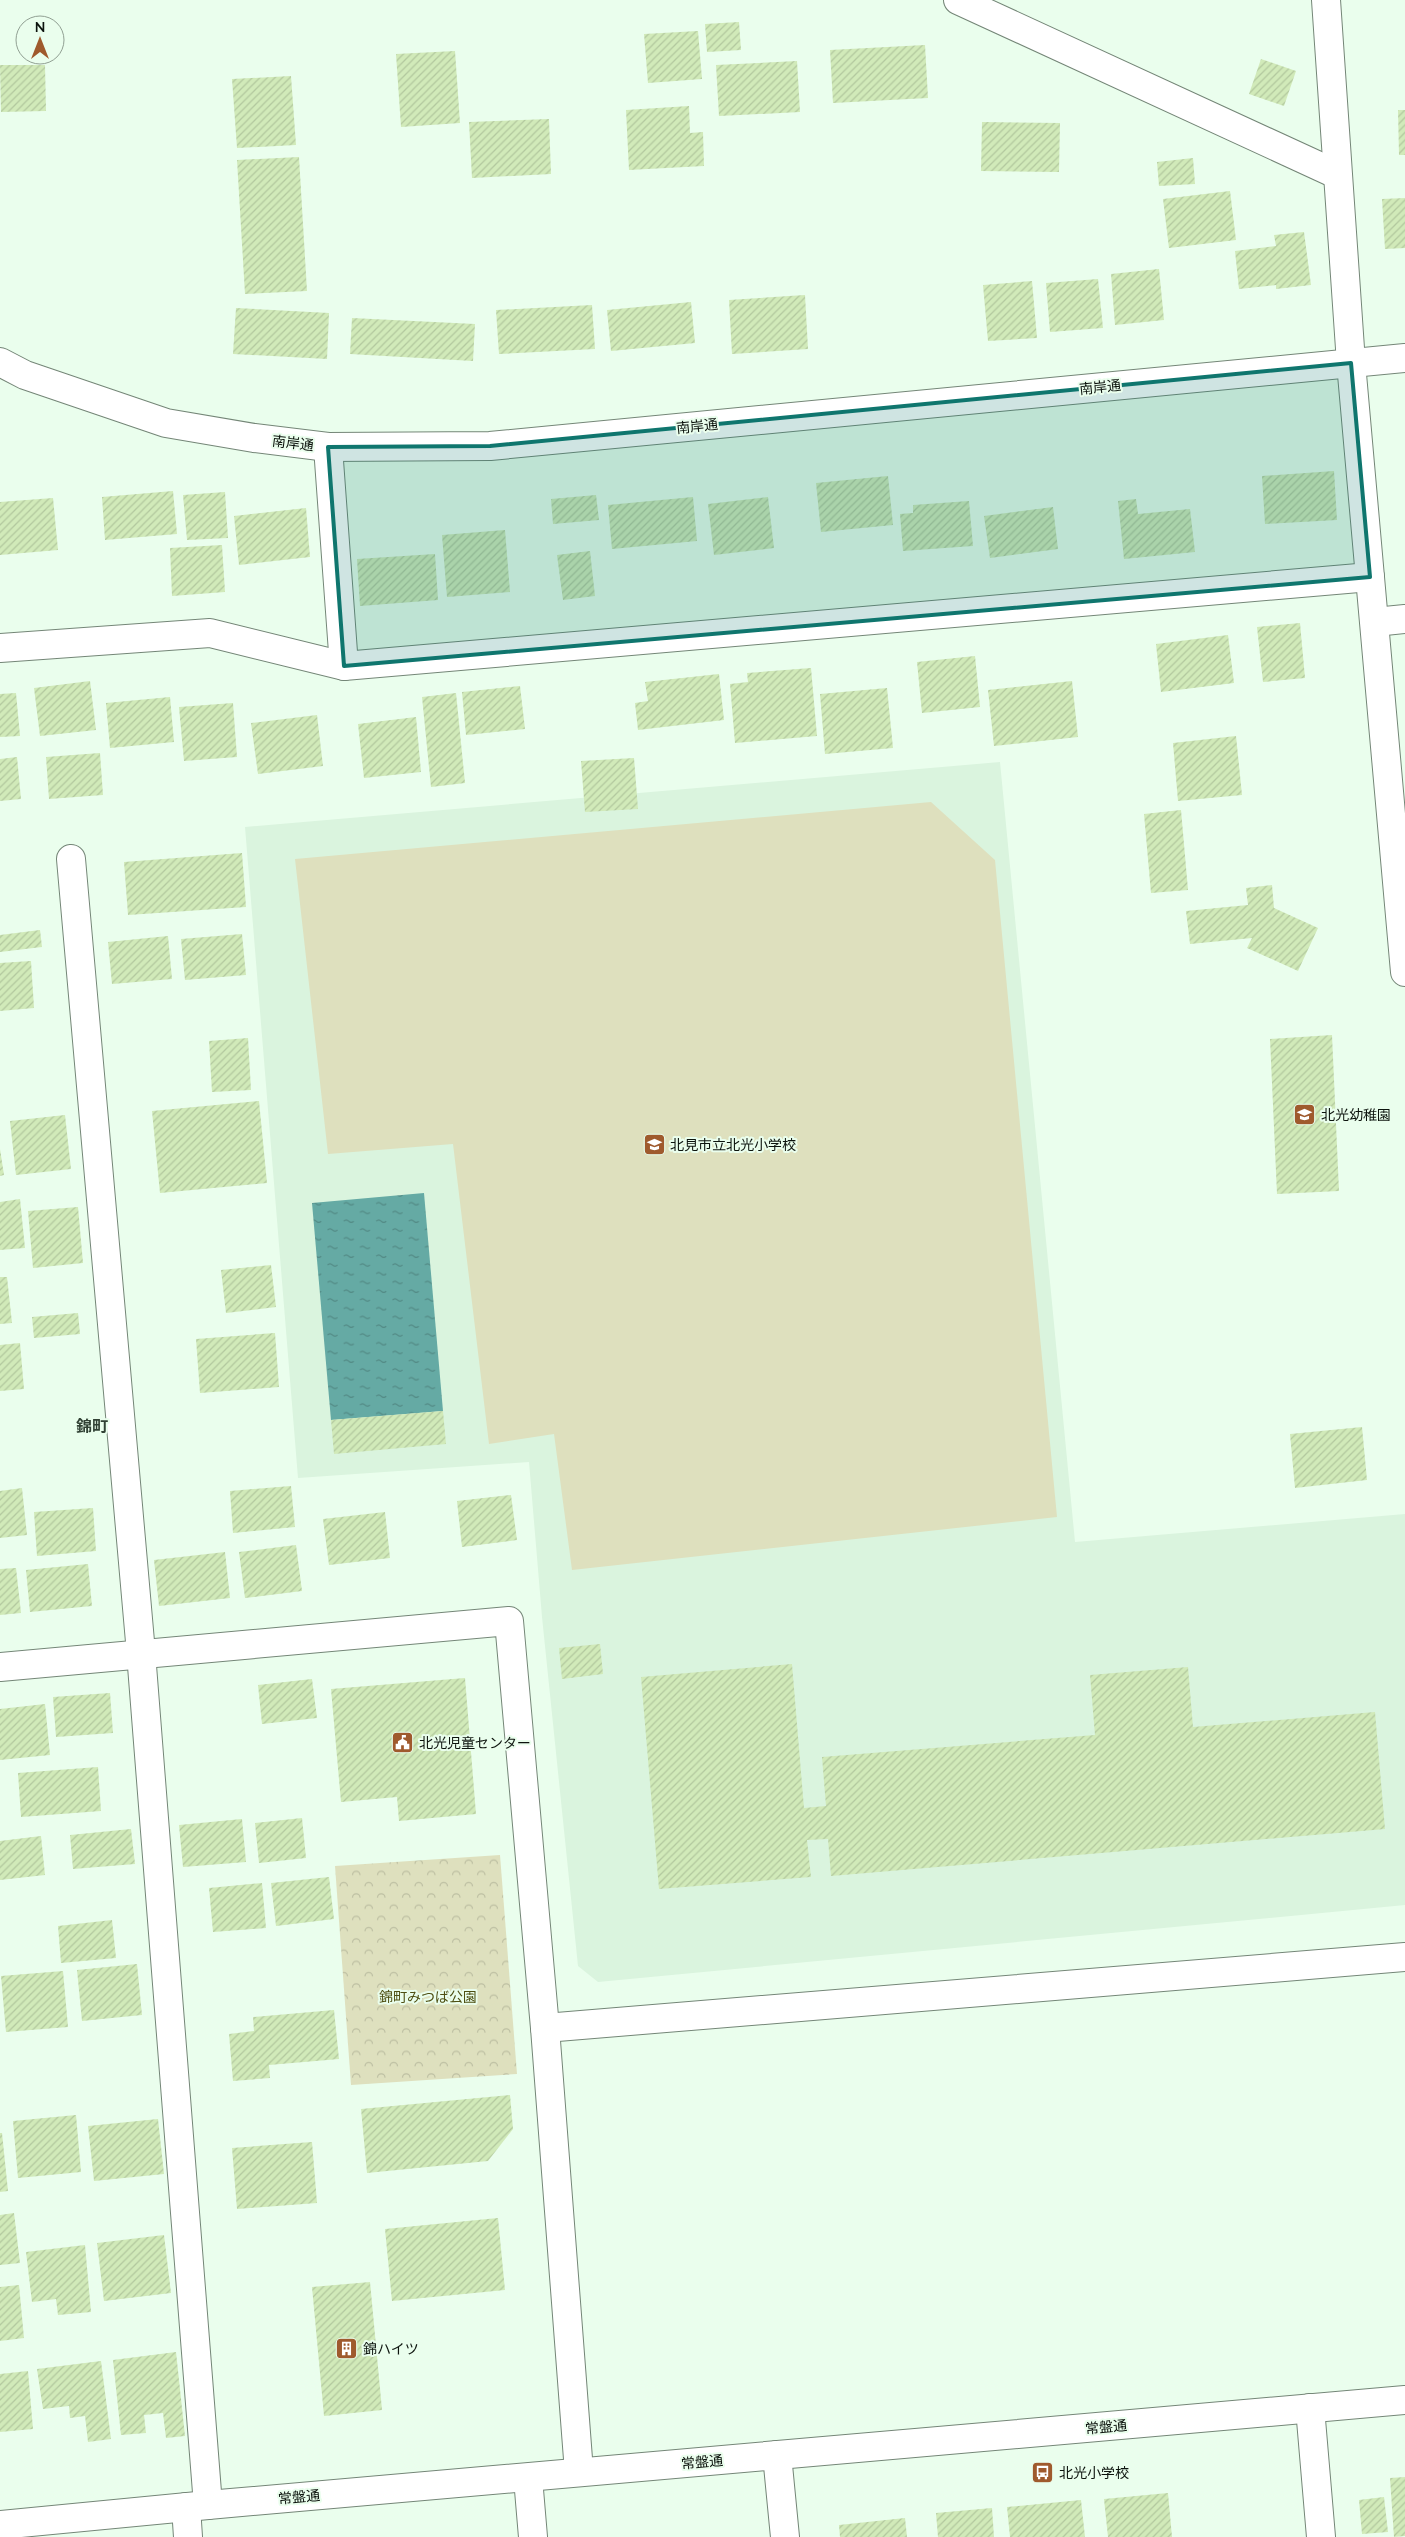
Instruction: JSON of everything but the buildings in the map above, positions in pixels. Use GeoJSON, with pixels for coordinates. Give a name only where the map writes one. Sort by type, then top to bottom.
{"type":"FeatureCollection","features":[{"type":"Feature","properties":{"kind":"street"},"geometry":{"type":"LineString","coordinates":[[958,0],[1336,174]]}},
{"type":"Feature","properties":{"kind":"street"},"geometry":{"type":"LineString","coordinates":[[1326,0],[1336,174],[1370,577],[1375,622],[1394,730],[1405,972]]}},
{"type":"Feature","properties":{"kind":"street","name":"南岸通"},"geometry":{"type":"LineString","coordinates":[[0,362],[25,375],[166,423],[254,438],[328,447],[490,446],[1405,358]]}},
{"type":"Feature","properties":{"kind":"street"},"geometry":{"type":"LineString","coordinates":[[328,447],[344,666]]}},
{"type":"Feature","properties":{"kind":"street"},"geometry":{"type":"LineString","coordinates":[[0,648],[210,633],[344,666],[1370,577]]}},
{"type":"Feature","properties":{"kind":"street"},"geometry":{"type":"LineString","coordinates":[[1375,622],[1405,619]]}},
{"type":"Feature","properties":{"kind":"street"},"geometry":{"type":"LineString","coordinates":[[71,859],[141,1653],[197,2506],[188,2537]]}},
{"type":"Feature","properties":{"kind":"street"},"geometry":{"type":"LineString","coordinates":[[0,1667],[509,1621],[545,2028],[579,2472]]}},
{"type":"Feature","properties":{"kind":"street"},"geometry":{"type":"LineString","coordinates":[[545,2028],[1405,1957]]}},
{"type":"Feature","properties":{"kind":"street","name":"常盤通"},"geometry":{"type":"LineString","coordinates":[[0,2525],[1405,2400]]}},
{"type":"Feature","properties":{"kind":"street"},"geometry":{"type":"LineString","coordinates":[[1310,2408],[1321,2537]]}},
{"type":"Feature","properties":{"kind":"street"},"geometry":{"type":"LineString","coordinates":[[777,2456],[785,2537]]}},
{"type":"Feature","properties":{"kind":"street"},"geometry":{"type":"LineString","coordinates":[[528,2478],[533,2537]]}},
{"type":"Feature","properties":{"kind":"highlighted area"},"geometry":{"type":"Polygon","coordinates":[[[1351,363],[1370,577],[344,666],[328,447],[490,446],[1351,363]]]}},
{"type":"Feature","properties":{"kind":"shaded area","name":"北見市立北光小学校"},"geometry":{"type":"Polygon","coordinates":[[[1000,762],[1075,1542],[1405,1514],[1405,1905],[598,1982],[578,1966],[542,1617],[529,1462],[298,1478],[245,827],[1000,762]]]}},
{"type":"Feature","properties":{"kind":"green space"},"geometry":{"type":"Polygon","coordinates":[[[931,802],[995,860],[1057,1517],[572,1570],[554,1434],[489,1444],[453,1144],[328,1154],[295,859],[931,802]]]}},
{"type":"Feature","properties":{"kind":"green space","name":"錦町みつば公園"},"geometry":{"type":"Polygon","coordinates":[[[500,1855],[517,2074],[351,2085],[335,1866],[500,1855]]]}},
{"type":"Feature","properties":{"kind":"water"},"geometry":{"type":"Polygon","coordinates":[[[424,1193],[443,1411],[331,1420],[312,1203],[424,1193]]]}},
{"type":"Feature","properties":{"kind":"place","name":"北光幼稚園"},"geometry":{"type":"Point","coordinates":[1305,1115]}},
{"type":"Feature","properties":{"kind":"place","name":"北見市立北光小学校"},"geometry":{"type":"Point","coordinates":[654,1145]}},
{"type":"Feature","properties":{"kind":"place","name":"北光児童センター"},"geometry":{"type":"Point","coordinates":[403,1743]}},
{"type":"Feature","properties":{"kind":"place","name":"錦ハイツ"},"geometry":{"type":"Point","coordinates":[347,2349]}},
{"type":"Feature","properties":{"kind":"place","name":"北光小学校"},"geometry":{"type":"Point","coordinates":[1043,2473]}},
{"type":"Feature","properties":{"kind":"district","name":"錦町"},"geometry":{"type":"Point","coordinates":[92,1426]}}]}
